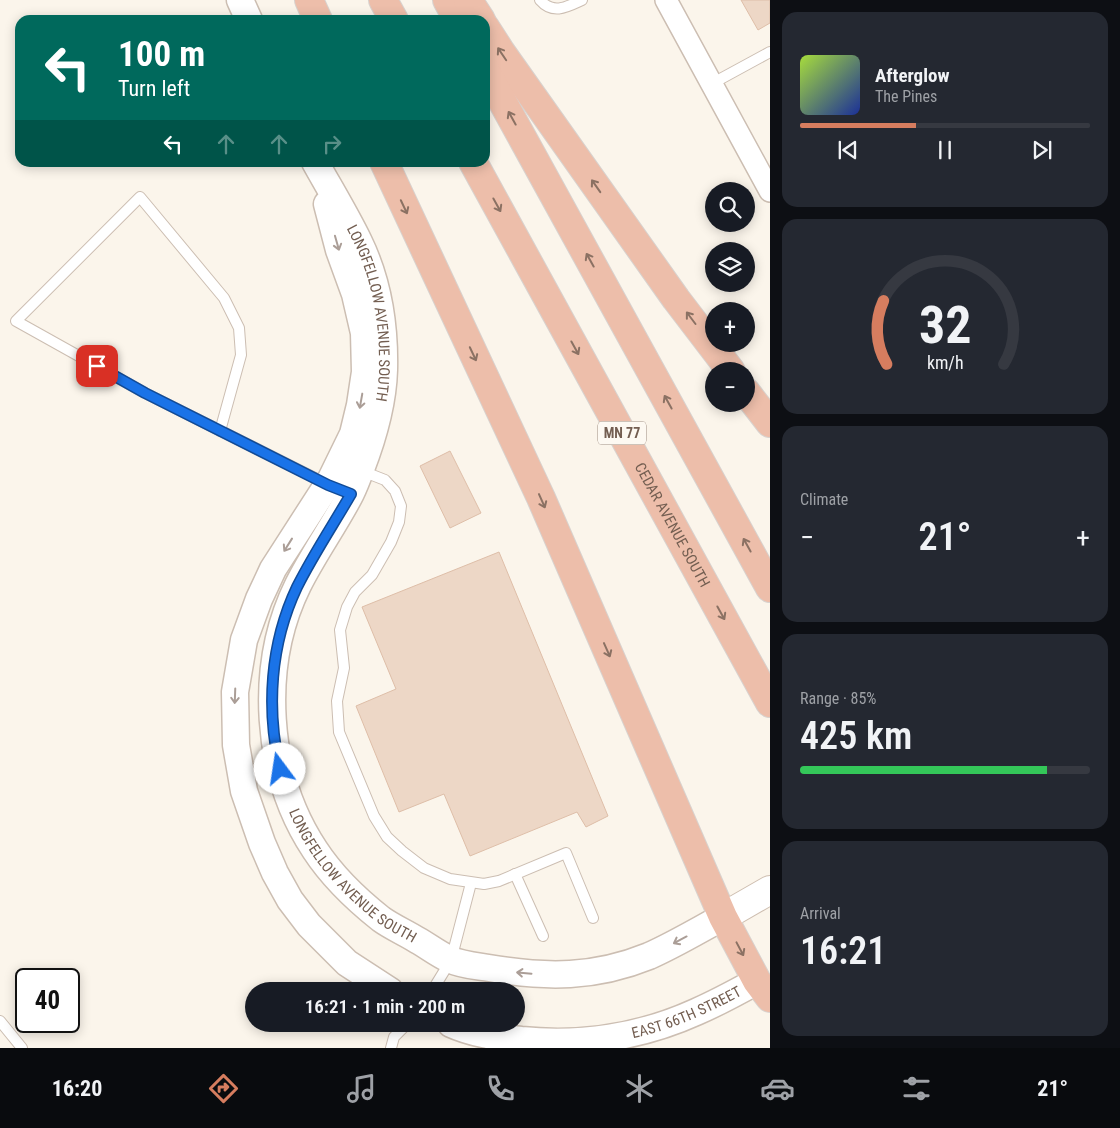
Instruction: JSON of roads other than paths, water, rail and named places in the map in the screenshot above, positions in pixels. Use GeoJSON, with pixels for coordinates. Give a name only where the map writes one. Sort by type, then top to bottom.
{"type":"FeatureCollection","features":[{"type":"Feature","properties":{"kind":"highway"},"geometry":{"type":"LineString","coordinates":[[309,0],[316,15]]}},
{"type":"Feature","properties":{"kind":"highway"},"geometry":{"type":"LineString","coordinates":[[383,0],[391,15]]}},
{"type":"Feature","properties":{"kind":"highway"},"geometry":{"type":"LineString","coordinates":[[447,0],[455,15]]}},
{"type":"Feature","properties":{"kind":"highway"},"geometry":{"type":"LineString","coordinates":[[468,0],[478,15]]}},
{"type":"Feature","properties":{"kind":"highway"},"geometry":{"type":"LineString","coordinates":[[490,35],[676,299],[723,362]]}},
{"type":"Feature","properties":{"kind":"highway"},"geometry":{"type":"LineString","coordinates":[[490,79],[770,588]]}},
{"type":"Feature","properties":{"kind":"highway"},"geometry":{"type":"LineString","coordinates":[[386,167],[541,498],[723,917],[766,984]]}},
{"type":"Feature","properties":{"kind":"highway","name":"CEDAR AVENUE SOUTH"},"geometry":{"type":"LineString","coordinates":[[476,167],[770,703]]}},
{"type":"Feature","properties":{"kind":"highway"},"geometry":{"type":"LineString","coordinates":[[755,404],[770,423]]}},
{"type":"Feature","properties":{"kind":"main road"},"geometry":{"type":"LineString","coordinates":[[723,917],[770,890]]}},
{"type":"Feature","properties":{"kind":"street"},"geometry":{"type":"LineString","coordinates":[[240,0],[247,15]]}},
{"type":"Feature","properties":{"kind":"street"},"geometry":{"type":"LineString","coordinates":[[666,0],[769,186]]}},
{"type":"Feature","properties":{"kind":"street","name":"LONGFELLOW AVENUE SOUTH"},"geometry":{"type":"LineString","coordinates":[[318,167],[360,243],[376,288],[382,332],[384,371],[378,415],[345,478],[297,587],[284,620],[274,659],[272,698],[274,742],[284,783],[301,827],[332,873],[383,920],[451,960],[518,973],[553,976],[590,972],[650,956],[723,917]]}},
{"type":"Feature","properties":{"kind":"street","name":"LONGFELLOW AVENUE SOUTH"},"geometry":{"type":"LineString","coordinates":[[345,478],[273,569],[256,607],[244,640],[234,692],[236,745],[244,791],[262,843],[275,873],[290,900],[309,925],[347,963],[376,982]]}},
{"type":"Feature","properties":{"kind":"street","name":"EAST 66TH STREET"},"geometry":{"type":"LineString","coordinates":[[477,1032],[490,1036],[566,1043],[643,1035],[766,984]]}},
{"type":"Feature","properties":{"kind":"lane"},"geometry":{"type":"LineString","coordinates":[[540,0],[546,7],[557,9],[570,6],[582,0]]}},
{"type":"Feature","properties":{"kind":"lane"},"geometry":{"type":"LineString","coordinates":[[713,83],[770,52]]}},
{"type":"Feature","properties":{"kind":"lane"},"geometry":{"type":"LineString","coordinates":[[220,431],[241,355],[239,328],[224,298],[140,197],[16,321],[145,393],[220,431],[345,478],[385,480],[395,491],[401,506],[399,522],[391,542],[372,574],[355,592],[347,607],[340,630],[344,668],[337,701],[339,732],[374,816],[387,836],[424,868],[450,879],[484,884],[499,881],[566,853],[593,918]]}},
{"type":"Feature","properties":{"kind":"lane"},"geometry":{"type":"LineString","coordinates":[[514,874],[543,936]]}},
{"type":"Feature","properties":{"kind":"lane"},"geometry":{"type":"LineString","coordinates":[[438,982],[451,960],[471,883]]}},
{"type":"Feature","properties":{"kind":"lane"},"geometry":{"type":"LineString","coordinates":[[0,1021],[22,1048]]}},
{"type":"Feature","properties":{"kind":"lane"},"geometry":{"type":"LineString","coordinates":[[391,1048],[394,1037],[399,1032]]}}]}
